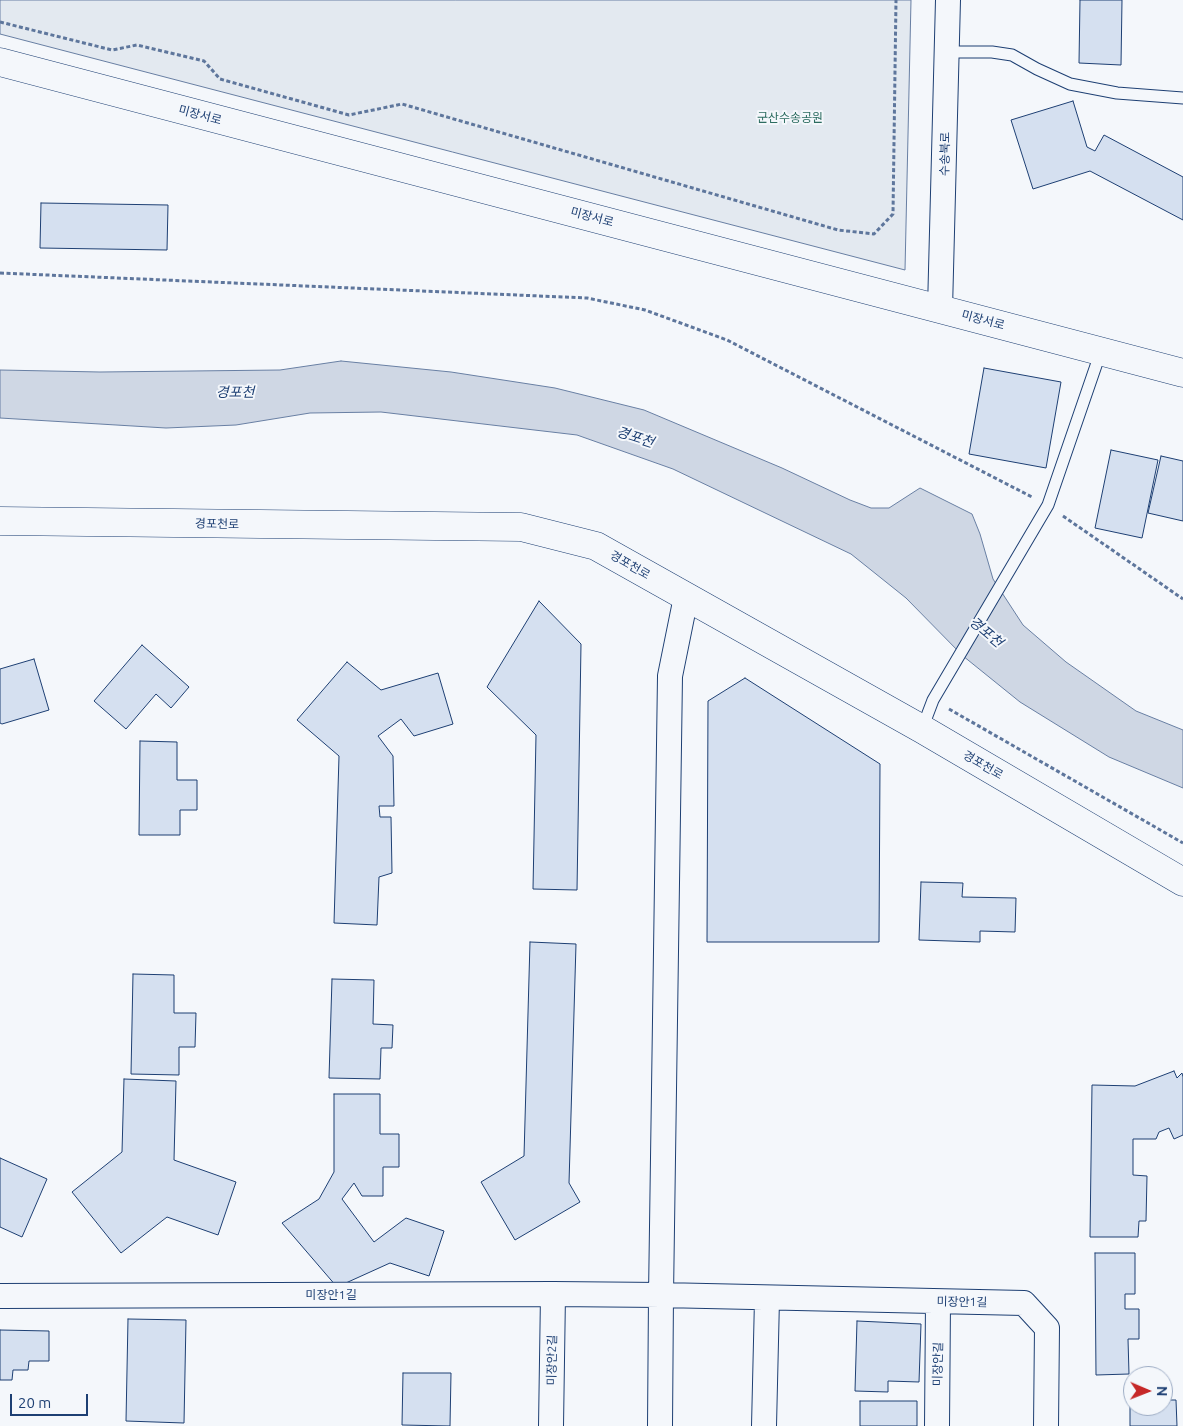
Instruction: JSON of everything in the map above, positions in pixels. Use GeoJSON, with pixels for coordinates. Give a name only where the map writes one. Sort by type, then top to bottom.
{"type":"FeatureCollection","features":[{"type":"Feature","properties":{"kind":"street","name":"수송북로"},"geometry":{"type":"LineString","coordinates":[[940,309],[948,0]]}},
{"type":"Feature","properties":{"kind":"street","name":"미장서로"},"geometry":{"type":"LineString","coordinates":[[0,62],[1183,373]]}},
{"type":"Feature","properties":{"kind":"street","name":"경포천로"},"geometry":{"type":"LineString","coordinates":[[0,521],[521,528],[596,546],[922,729],[1183,882]]}},
{"type":"Feature","properties":{"kind":"street"},"geometry":{"type":"LineString","coordinates":[[660,1426],[670,676],[686,597]]}},
{"type":"Feature","properties":{"kind":"street","name":"미장안1길"},"geometry":{"type":"LineString","coordinates":[[0,1296],[553,1294],[1024,1303],[1047,1328],[1046,1426]]}},
{"type":"Feature","properties":{"kind":"street","name":"미장안2길"},"geometry":{"type":"LineString","coordinates":[[551,1426],[553,1294]]}},
{"type":"Feature","properties":{"kind":"street"},"geometry":{"type":"LineString","coordinates":[[764,1426],[767,1298]]}},
{"type":"Feature","properties":{"kind":"street","name":"미장안길"},"geometry":{"type":"LineString","coordinates":[[937,1426],[938,1302]]}},
{"type":"Feature","properties":{"kind":"lane"},"geometry":{"type":"LineString","coordinates":[[947,52],[992,52],[1012,55],[1070,84],[1117,93],[1183,98]]}},
{"type":"Feature","properties":{"kind":"lane"},"geometry":{"type":"LineString","coordinates":[[922,729],[933,700],[1048,505],[1102,351]]}},
{"type":"Feature","properties":{"kind":"path"},"geometry":{"type":"LineString","coordinates":[[0,22],[112,50],[137,45],[204,61],[220,79],[349,114],[402,104],[838,230],[874,234],[893,214],[896,0]]}},
{"type":"Feature","properties":{"kind":"path"},"geometry":{"type":"LineString","coordinates":[[0,273],[587,298],[645,310],[728,340],[1048,505],[1183,599]]}},
{"type":"Feature","properties":{"kind":"path"},"geometry":{"type":"LineString","coordinates":[[933,700],[1183,843]]}},
{"type":"Feature","properties":{"kind":"green space","name":"군산수송공원"},"geometry":{"type":"Polygon","coordinates":[[[0,0],[911,0],[905,270],[0,34],[0,0]]]}},
{"type":"Feature","properties":{"kind":"water","name":"경포천"},"geometry":{"type":"Polygon","coordinates":[[[341,361],[451,372],[555,388],[644,410],[871,508],[889,508],[920,488],[972,514],[993,579],[1023,625],[1066,662],[1136,711],[1183,730],[1183,788],[1109,757],[1020,702],[963,656],[906,598],[851,554],[673,469],[577,435],[381,412],[310,413],[236,425],[166,428],[0,418],[0,370],[100,372],[280,370],[341,361]]]}},
{"type":"Feature","properties":{"kind":"building"},"geometry":{"type":"Polygon","coordinates":[[[1080,0],[1122,0],[1121,65],[1079,63],[1080,0]]]}},
{"type":"Feature","properties":{"kind":"building"},"geometry":{"type":"Polygon","coordinates":[[[1073,101],[1087,147],[1095,151],[1104,135],[1183,177],[1183,220],[1090,171],[1033,189],[1011,120],[1073,101]]]}},
{"type":"Feature","properties":{"kind":"building"},"geometry":{"type":"Polygon","coordinates":[[[41,203],[168,205],[167,250],[40,248],[41,203]]]}},
{"type":"Feature","properties":{"kind":"building"},"geometry":{"type":"Polygon","coordinates":[[[984,368],[1061,382],[1046,468],[969,454],[984,368]]]}},
{"type":"Feature","properties":{"kind":"building"},"geometry":{"type":"Polygon","coordinates":[[[1111,450],[1158,460],[1142,538],[1095,528],[1111,450]]]}},
{"type":"Feature","properties":{"kind":"building"},"geometry":{"type":"Polygon","coordinates":[[[1161,456],[1183,461],[1183,521],[1148,513],[1161,456]]]}},
{"type":"Feature","properties":{"kind":"building"},"geometry":{"type":"Polygon","coordinates":[[[539,601],[581,644],[577,890],[533,889],[536,735],[487,687],[539,601]]]}},
{"type":"Feature","properties":{"kind":"building"},"geometry":{"type":"Polygon","coordinates":[[[142,645],[189,687],[171,708],[156,694],[126,729],[94,701],[142,645]]]}},
{"type":"Feature","properties":{"kind":"building"},"geometry":{"type":"Polygon","coordinates":[[[34,659],[49,710],[0,723],[0,669],[34,659]]]}},
{"type":"Feature","properties":{"kind":"building"},"geometry":{"type":"Polygon","coordinates":[[[347,662],[381,690],[438,673],[453,724],[414,736],[401,719],[378,736],[393,756],[394,806],[379,806],[380,817],[391,817],[392,873],[379,877],[377,925],[334,923],[339,756],[297,720],[347,662]]]}},
{"type":"Feature","properties":{"kind":"building"},"geometry":{"type":"Polygon","coordinates":[[[745,678],[880,764],[879,942],[707,942],[708,701],[745,678]]]}},
{"type":"Feature","properties":{"kind":"building"},"geometry":{"type":"Polygon","coordinates":[[[140,741],[177,742],[177,780],[197,780],[197,810],[180,810],[180,835],[139,835],[140,741]]]}},
{"type":"Feature","properties":{"kind":"building"},"geometry":{"type":"Polygon","coordinates":[[[921,882],[963,883],[962,897],[1016,898],[1015,932],[980,931],[980,942],[919,940],[921,882]]]}},
{"type":"Feature","properties":{"kind":"building"},"geometry":{"type":"Polygon","coordinates":[[[530,942],[576,944],[569,1183],[580,1202],[515,1240],[481,1182],[524,1156],[530,942]]]}},
{"type":"Feature","properties":{"kind":"building"},"geometry":{"type":"Polygon","coordinates":[[[133,974],[174,975],[174,1013],[196,1013],[195,1047],[179,1047],[179,1075],[131,1074],[133,974]]]}},
{"type":"Feature","properties":{"kind":"building"},"geometry":{"type":"Polygon","coordinates":[[[332,979],[374,980],[373,1024],[393,1025],[392,1048],[381,1048],[380,1079],[329,1078],[332,979]]]}},
{"type":"Feature","properties":{"kind":"building"},"geometry":{"type":"Polygon","coordinates":[[[1174,1071],[1177,1078],[1182,1073],[1183,1077],[1183,1135],[1174,1139],[1169,1128],[1159,1132],[1156,1139],[1133,1139],[1133,1175],[1147,1176],[1146,1221],[1139,1221],[1138,1237],[1090,1237],[1092,1085],[1135,1086],[1174,1071]]]}},
{"type":"Feature","properties":{"kind":"building"},"geometry":{"type":"Polygon","coordinates":[[[124,1079],[176,1081],[174,1160],[236,1182],[218,1235],[167,1217],[121,1253],[72,1192],[122,1152],[124,1079]]]}},
{"type":"Feature","properties":{"kind":"building"},"geometry":{"type":"Polygon","coordinates":[[[334,1094],[380,1094],[380,1134],[399,1134],[399,1167],[383,1167],[383,1196],[362,1196],[354,1183],[342,1199],[374,1242],[406,1218],[444,1231],[429,1276],[390,1263],[337,1287],[282,1223],[319,1199],[334,1172],[334,1094]]]}},
{"type":"Feature","properties":{"kind":"building"},"geometry":{"type":"Polygon","coordinates":[[[0,1158],[47,1179],[22,1237],[0,1227],[0,1158]]]}},
{"type":"Feature","properties":{"kind":"building"},"geometry":{"type":"Polygon","coordinates":[[[1095,1253],[1135,1253],[1135,1294],[1125,1294],[1125,1309],[1139,1309],[1139,1339],[1128,1339],[1129,1366],[1123,1366],[1123,1374],[1096,1375],[1095,1253]]]}},
{"type":"Feature","properties":{"kind":"building"},"geometry":{"type":"Polygon","coordinates":[[[128,1319],[186,1320],[184,1423],[126,1421],[128,1319]]]}},
{"type":"Feature","properties":{"kind":"building"},"geometry":{"type":"Polygon","coordinates":[[[857,1321],[921,1324],[919,1382],[888,1381],[888,1392],[855,1391],[857,1321]]]}},
{"type":"Feature","properties":{"kind":"building"},"geometry":{"type":"Polygon","coordinates":[[[0,1330],[49,1331],[49,1361],[29,1361],[28,1370],[13,1370],[12,1380],[0,1380],[0,1330]]]}},
{"type":"Feature","properties":{"kind":"building"},"geometry":{"type":"Polygon","coordinates":[[[403,1373],[451,1373],[450,1426],[402,1425],[403,1373]]]}},
{"type":"Feature","properties":{"kind":"building"},"geometry":{"type":"Polygon","coordinates":[[[1173,1400],[1176,1400],[1177,1426],[1130,1426],[1130,1416],[1173,1416],[1173,1400]]]}},
{"type":"Feature","properties":{"kind":"building"},"geometry":{"type":"Polygon","coordinates":[[[860,1401],[917,1401],[917,1426],[860,1426],[860,1401]]]}}]}
